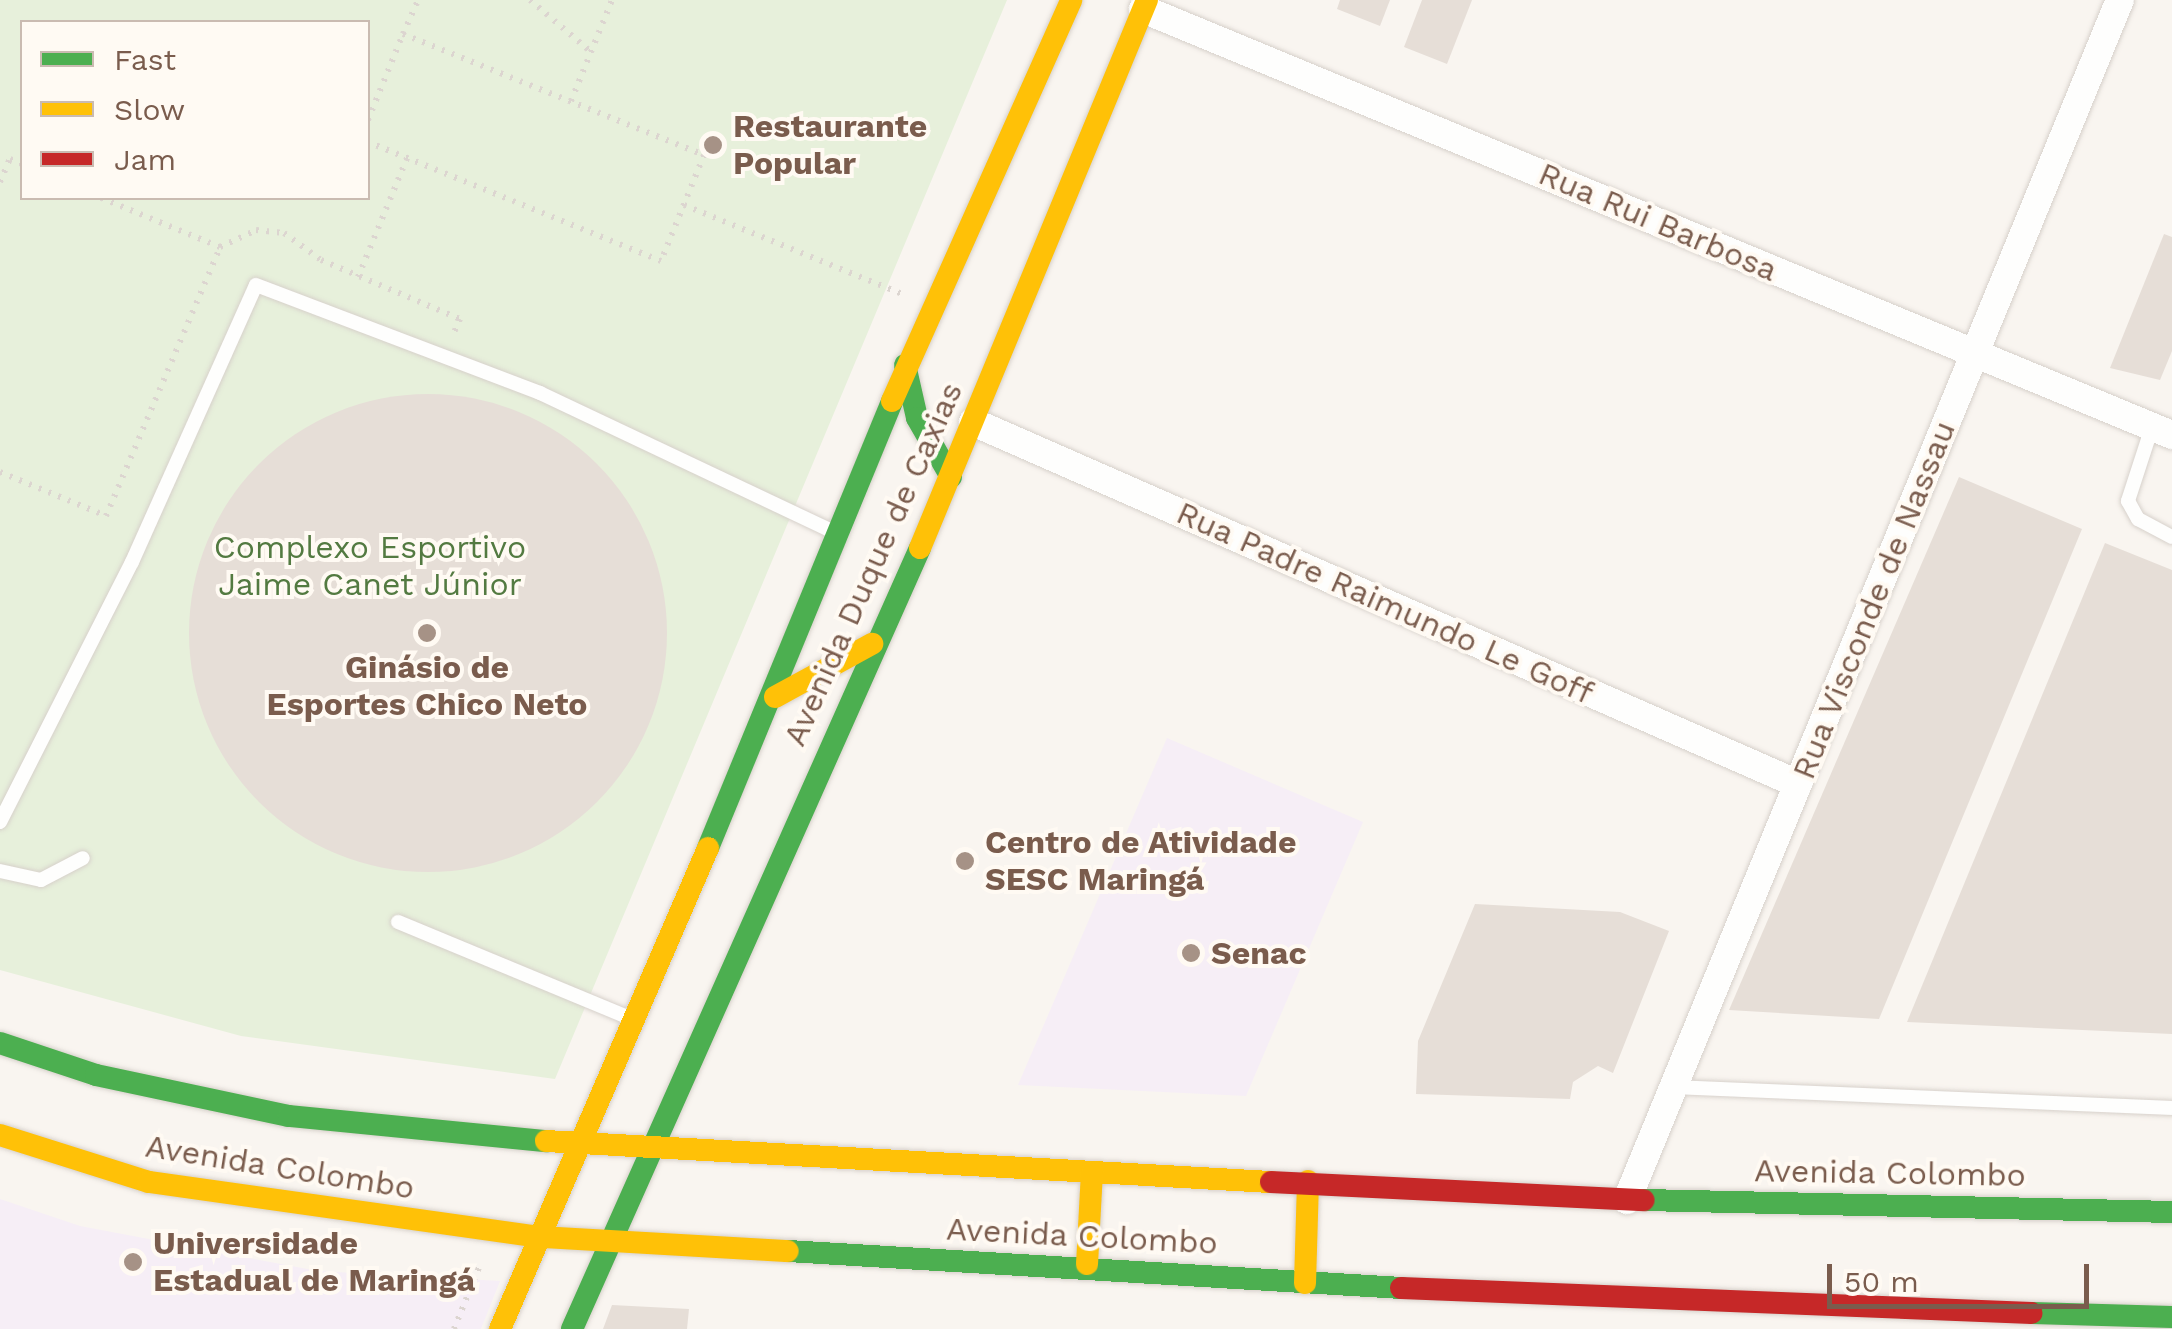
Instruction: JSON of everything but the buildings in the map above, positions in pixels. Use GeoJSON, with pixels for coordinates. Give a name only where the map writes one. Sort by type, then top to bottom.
{"type":"FeatureCollection","features":[{"type":"Feature","properties":{"kind":"main road","name":"Avenida Duque de Caxias"},"geometry":{"type":"LineString","coordinates":[[500,1329],[584,1144],[633,1020],[843,536],[905,366],[1071,0]]}},
{"type":"Feature","properties":{"kind":"main road","name":"Avenida Duque de Caxias"},"geometry":{"type":"LineString","coordinates":[[572,1329],[655,1152],[872,644],[951,476],[1145,4]]}},
{"type":"Feature","properties":{"kind":"main road"},"geometry":{"type":"LineString","coordinates":[[905,366],[917,418],[951,476]]}},
{"type":"Feature","properties":{"kind":"main road"},"geometry":{"type":"LineString","coordinates":[[775,697],[872,644]]}},
{"type":"Feature","properties":{"kind":"main road","name":"Avenida Colombo"},"geometry":{"type":"LineString","coordinates":[[0,1042],[96,1075],[289,1116],[655,1152],[1308,1181],[1627,1200],[2172,1212]]}},
{"type":"Feature","properties":{"kind":"main road","name":"Avenida Colombo"},"geometry":{"type":"LineString","coordinates":[[0,1135],[148,1182],[542,1237],[1087,1264],[1305,1283],[1596,1299],[2172,1317]]}},
{"type":"Feature","properties":{"kind":"main road"},"geometry":{"type":"LineString","coordinates":[[1087,1264],[1092,1172]]}},
{"type":"Feature","properties":{"kind":"main road"},"geometry":{"type":"LineString","coordinates":[[1305,1283],[1308,1181]]}},
{"type":"Feature","properties":{"kind":"street","name":"Rua Visconde de Nassau"},"geometry":{"type":"LineString","coordinates":[[1627,1200],[2120,0]]}},
{"type":"Feature","properties":{"kind":"street","name":"Rua Rui Barbosa"},"geometry":{"type":"LineString","coordinates":[[1145,4],[2162,431]]}},
{"type":"Feature","properties":{"kind":"street","name":"Rua Padre Raimundo Le Goff"},"geometry":{"type":"LineString","coordinates":[[973,422],[1798,784]]}},
{"type":"Feature","properties":{"kind":"street"},"geometry":{"type":"LineString","coordinates":[[1594,1329],[1596,1299]]}},
{"type":"Feature","properties":{"kind":"lane"},"geometry":{"type":"LineString","coordinates":[[0,822],[132,562],[246,294],[268,284],[445,355],[843,536]]}},
{"type":"Feature","properties":{"kind":"lane"},"geometry":{"type":"LineString","coordinates":[[2162,431],[2128,500],[2138,519],[2172,537]]}},
{"type":"Feature","properties":{"kind":"lane"},"geometry":{"type":"LineString","coordinates":[[0,871],[41,880],[84,858]]}},
{"type":"Feature","properties":{"kind":"lane"},"geometry":{"type":"LineString","coordinates":[[398,922],[633,1020]]}},
{"type":"Feature","properties":{"kind":"lane"},"geometry":{"type":"LineString","coordinates":[[1674,1087],[2172,1108]]}},
{"type":"Feature","properties":{"kind":"path"},"geometry":{"type":"LineString","coordinates":[[370,115],[418,0]]}},
{"type":"Feature","properties":{"kind":"path"},"geometry":{"type":"LineString","coordinates":[[530,0],[591,52]]}},
{"type":"Feature","properties":{"kind":"path"},"geometry":{"type":"LineString","coordinates":[[571,102],[612,0]]}},
{"type":"Feature","properties":{"kind":"path"},"geometry":{"type":"LineString","coordinates":[[370,143],[661,261],[704,154],[404,34]]}},
{"type":"Feature","properties":{"kind":"path"},"geometry":{"type":"LineString","coordinates":[[358,277],[407,158]]}},
{"type":"Feature","properties":{"kind":"path"},"geometry":{"type":"LineString","coordinates":[[0,182],[10,159],[20,163]]}},
{"type":"Feature","properties":{"kind":"path"},"geometry":{"type":"LineString","coordinates":[[107,200],[220,247]]}},
{"type":"Feature","properties":{"kind":"path"},"geometry":{"type":"LineString","coordinates":[[684,205],[931,306]]}},
{"type":"Feature","properties":{"kind":"path"},"geometry":{"type":"LineString","coordinates":[[0,472],[106,516],[220,247],[256,230],[284,233],[358,277],[460,319],[445,355]]}},
{"type":"Feature","properties":{"kind":"path"},"geometry":{"type":"LineString","coordinates":[[454,1329],[493,1231]]}},
{"type":"Feature","properties":{"kind":"shaded area","name":"Senac"},"geometry":{"type":"Polygon","coordinates":[[[1167,738],[1363,822],[1246,1096],[1018,1085],[1167,738]]]}},
{"type":"Feature","properties":{"kind":"shaded area","name":"Universidade Estadual de Maringá"},"geometry":{"type":"Polygon","coordinates":[[[0,1199],[80,1226],[318,1271],[500,1281],[481,1329],[0,1329],[0,1199]]]}},
{"type":"Feature","properties":{"kind":"green space","name":"Complexo Esportivo Jaime Canet Júnior"},"geometry":{"type":"Polygon","coordinates":[[[0,0],[1007,0],[555,1079],[241,1036],[0,970],[0,0]]]}},
{"type":"Feature","properties":{"kind":"traffic: fast"},"geometry":{"type":"LineString","coordinates":[[905,365],[917,418],[951,477]]}},
{"type":"Feature","properties":{"kind":"traffic: fast"},"geometry":{"type":"LineString","coordinates":[[708,848],[892,401]]}},
{"type":"Feature","properties":{"kind":"traffic: fast"},"geometry":{"type":"LineString","coordinates":[[572,1329],[920,548]]}},
{"type":"Feature","properties":{"kind":"traffic: fast"},"geometry":{"type":"LineString","coordinates":[[0,1043],[96,1075],[289,1116],[546,1141]]}},
{"type":"Feature","properties":{"kind":"traffic: fast"},"geometry":{"type":"LineString","coordinates":[[1644,1200],[2172,1212]]}},
{"type":"Feature","properties":{"kind":"traffic: fast"},"geometry":{"type":"LineString","coordinates":[[788,1251],[1401,1288]]}},
{"type":"Feature","properties":{"kind":"traffic: fast"},"geometry":{"type":"LineString","coordinates":[[2032,1313],[2172,1317]]}},
{"type":"Feature","properties":{"kind":"traffic: slow"},"geometry":{"type":"LineString","coordinates":[[892,401],[1071,0]]}},
{"type":"Feature","properties":{"kind":"traffic: slow"},"geometry":{"type":"LineString","coordinates":[[920,548],[1147,0]]}},
{"type":"Feature","properties":{"kind":"traffic: slow"},"geometry":{"type":"LineString","coordinates":[[775,697],[872,644]]}},
{"type":"Feature","properties":{"kind":"traffic: slow"},"geometry":{"type":"LineString","coordinates":[[500,1329],[708,848]]}},
{"type":"Feature","properties":{"kind":"traffic: slow"},"geometry":{"type":"LineString","coordinates":[[0,1135],[149,1182],[542,1237],[788,1251]]}},
{"type":"Feature","properties":{"kind":"traffic: slow"},"geometry":{"type":"LineString","coordinates":[[546,1141],[1271,1182]]}},
{"type":"Feature","properties":{"kind":"traffic: slow"},"geometry":{"type":"LineString","coordinates":[[1087,1264],[1092,1172]]}},
{"type":"Feature","properties":{"kind":"traffic: slow"},"geometry":{"type":"LineString","coordinates":[[1305,1283],[1308,1181]]}},
{"type":"Feature","properties":{"kind":"traffic: jam"},"geometry":{"type":"LineString","coordinates":[[1271,1182],[1644,1200]]}},
{"type":"Feature","properties":{"kind":"traffic: jam"},"geometry":{"type":"LineString","coordinates":[[1401,1288],[2032,1313]]}},
{"type":"Feature","properties":{"kind":"place","name":"Restaurante Popular"},"geometry":{"type":"Point","coordinates":[713,145]}},
{"type":"Feature","properties":{"kind":"place","name":"Ginásio de Esportes Chico Neto"},"geometry":{"type":"Point","coordinates":[427,633]}},
{"type":"Feature","properties":{"kind":"place","name":"Centro de Atividade SESC Maringá"},"geometry":{"type":"Point","coordinates":[965,861]}},
{"type":"Feature","properties":{"kind":"place","name":"Senac"},"geometry":{"type":"Point","coordinates":[1191,953]}},
{"type":"Feature","properties":{"kind":"place","name":"Universidade Estadual de Maringá"},"geometry":{"type":"Point","coordinates":[133,1262]}}]}
